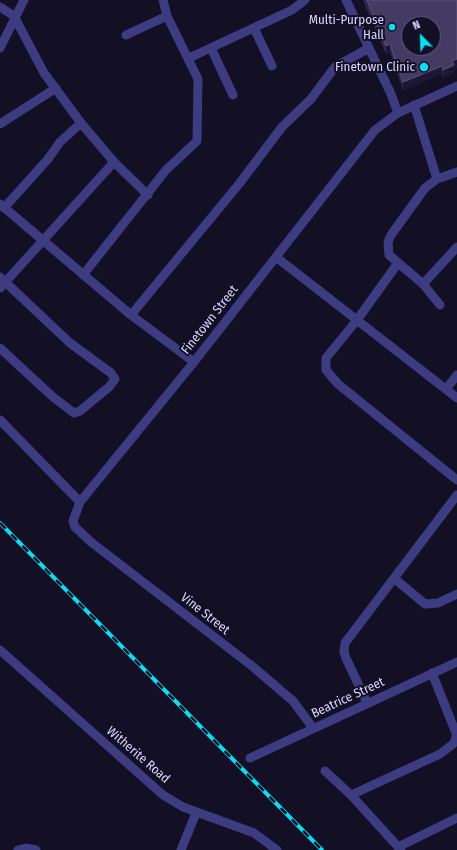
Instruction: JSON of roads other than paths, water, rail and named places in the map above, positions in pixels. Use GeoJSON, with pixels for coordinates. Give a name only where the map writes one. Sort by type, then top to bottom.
{"type":"FeatureCollection","features":[{"type":"Feature","properties":{"kind":"street"},"geometry":{"type":"LineString","coordinates":[[0,48],[14,16],[24,0]]}},
{"type":"Feature","properties":{"kind":"street"},"geometry":{"type":"LineString","coordinates":[[83,275],[148,195],[166,170],[197,141],[199,82],[189,58],[167,16],[163,0]]}},
{"type":"Feature","properties":{"kind":"street"},"geometry":{"type":"LineString","coordinates":[[189,58],[292,10],[305,0]]}},
{"type":"Feature","properties":{"kind":"street"},"geometry":{"type":"LineString","coordinates":[[346,0],[398,113]]}},
{"type":"Feature","properties":{"kind":"street"},"geometry":{"type":"LineString","coordinates":[[0,7],[14,16],[44,73],[81,123],[114,162],[148,195]]}},
{"type":"Feature","properties":{"kind":"street"},"geometry":{"type":"LineString","coordinates":[[126,35],[167,16]]}},
{"type":"Feature","properties":{"kind":"street"},"geometry":{"type":"LineString","coordinates":[[254,28],[272,66]]}},
{"type":"Feature","properties":{"kind":"street"},"geometry":{"type":"LineString","coordinates":[[211,48],[233,95]]}},
{"type":"Feature","properties":{"kind":"street"},"geometry":{"type":"LineString","coordinates":[[131,315],[239,184],[282,127],[311,98],[334,67],[369,48]]}},
{"type":"Feature","properties":{"kind":"street","name":"Finetown Street"},"geometry":{"type":"LineString","coordinates":[[75,527],[73,521],[80,502],[194,362],[375,130],[398,113],[457,86]]}},
{"type":"Feature","properties":{"kind":"street"},"geometry":{"type":"LineString","coordinates":[[0,124],[56,88]]}},
{"type":"Feature","properties":{"kind":"street"},"geometry":{"type":"LineString","coordinates":[[414,105],[437,179]]}},
{"type":"Feature","properties":{"kind":"street"},"geometry":{"type":"LineString","coordinates":[[81,123],[60,142],[48,159],[2,206],[131,315],[194,362]]}},
{"type":"Feature","properties":{"kind":"street"},"geometry":{"type":"LineString","coordinates":[[0,348],[53,397],[74,413],[80,411],[109,387],[115,379],[107,369],[70,343],[2,282],[43,240],[114,162]]}},
{"type":"Feature","properties":{"kind":"street"},"geometry":{"type":"LineString","coordinates":[[440,305],[423,284],[389,255],[388,242],[426,188],[437,179],[457,172]]}},
{"type":"Feature","properties":{"kind":"street"},"geometry":{"type":"LineString","coordinates":[[423,284],[457,247]]}},
{"type":"Feature","properties":{"kind":"street"},"geometry":{"type":"LineString","coordinates":[[276,257],[457,398]]}},
{"type":"Feature","properties":{"kind":"street"},"geometry":{"type":"LineString","coordinates":[[398,263],[357,320],[326,358],[326,370],[338,384],[457,480]]}},
{"type":"Feature","properties":{"kind":"street"},"geometry":{"type":"LineString","coordinates":[[446,389],[457,375]]}},
{"type":"Feature","properties":{"kind":"street"},"geometry":{"type":"LineString","coordinates":[[0,420],[80,502]]}},
{"type":"Feature","properties":{"kind":"street"},"geometry":{"type":"LineString","coordinates":[[367,703],[346,658],[344,652],[345,644],[457,495]]}},
{"type":"Feature","properties":{"kind":"street","name":"Vine Street"},"geometry":{"type":"LineString","coordinates":[[75,527],[264,676],[293,701],[313,728]]}},
{"type":"Feature","properties":{"kind":"street"},"geometry":{"type":"LineString","coordinates":[[395,579],[425,604],[438,603],[457,594]]}},
{"type":"Feature","properties":{"kind":"street","name":"Witherite Road"},"geometry":{"type":"LineString","coordinates":[[0,650],[163,795],[183,808],[254,833],[277,850]]}},
{"type":"Feature","properties":{"kind":"street","name":"Beatrice Street"},"geometry":{"type":"LineString","coordinates":[[250,758],[457,662]]}},
{"type":"Feature","properties":{"kind":"street"},"geometry":{"type":"LineString","coordinates":[[351,795],[440,754],[453,744],[456,739],[456,733],[432,674]]}},
{"type":"Feature","properties":{"kind":"street"},"geometry":{"type":"LineString","coordinates":[[325,771],[351,795],[400,848],[457,818]]}},
{"type":"Feature","properties":{"kind":"street"},"geometry":{"type":"LineString","coordinates":[[181,850],[196,813]]}},
{"type":"Feature","properties":{"kind":"street"},"geometry":{"type":"LineString","coordinates":[[18,850],[26,848],[36,850]]}},
{"type":"Feature","properties":{"kind":"railway"},"geometry":{"type":"LineString","coordinates":[[0,523],[322,850]]}},
{"type":"Feature","properties":{"kind":"place","name":"Multi-Purpose Hall"},"geometry":{"type":"Point","coordinates":[392,27]}},
{"type":"Feature","properties":{"kind":"place","name":"Finetown Clinic"},"geometry":{"type":"Point","coordinates":[424,67]}}]}
